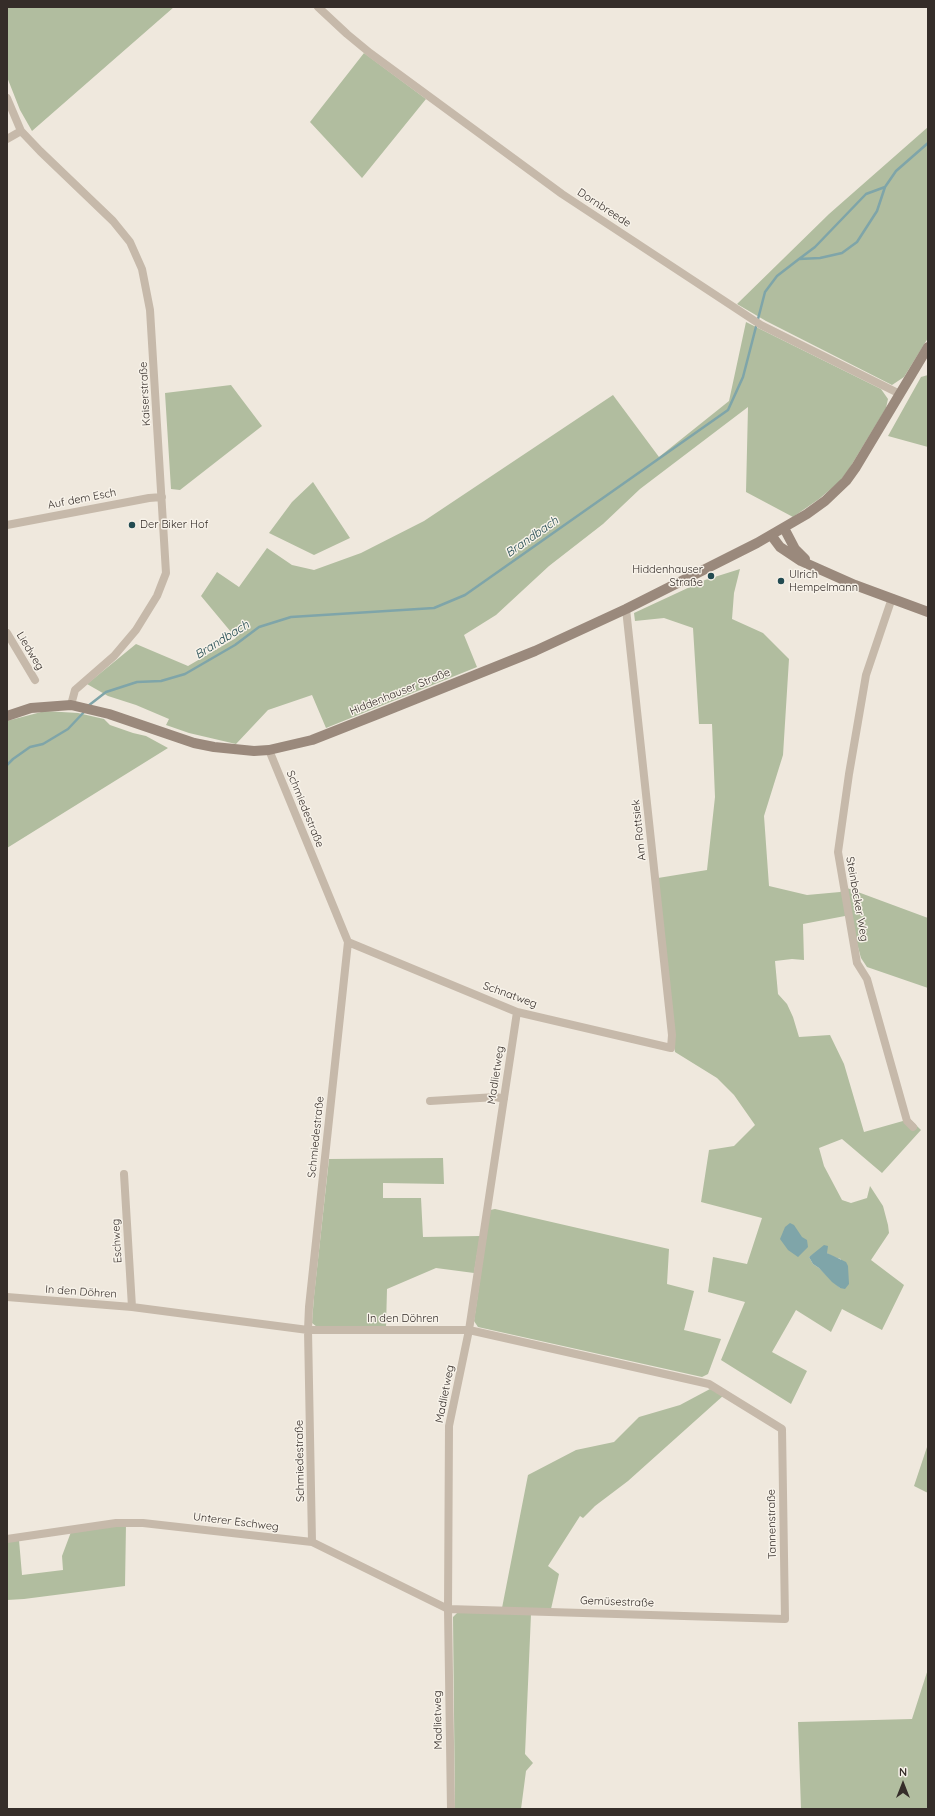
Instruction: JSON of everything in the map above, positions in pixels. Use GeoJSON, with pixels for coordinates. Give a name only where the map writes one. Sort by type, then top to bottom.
{"type":"FeatureCollection","features":[{"type":"Feature","properties":{"kind":"main road","name":"Hiddenhauser Straße"},"geometry":{"type":"LineString","coordinates":[[7,716],[31,708],[75,706],[91,709],[194,743],[235,750],[269,750],[312,740],[535,651],[626,609],[771,535],[825,501],[846,481],[856,467],[928,347]]}},
{"type":"Feature","properties":{"kind":"main road"},"geometry":{"type":"LineString","coordinates":[[784,528],[803,558],[823,570]]}},
{"type":"Feature","properties":{"kind":"main road"},"geometry":{"type":"LineString","coordinates":[[771,535],[780,547],[801,561],[855,585],[928,612]]}},
{"type":"Feature","properties":{"kind":"street","name":"Dornbreede"},"geometry":{"type":"LineString","coordinates":[[318,7],[346,34],[370,53],[562,194],[761,325],[900,394]]}},
{"type":"Feature","properties":{"kind":"street","name":"Kaiserstraße"},"geometry":{"type":"LineString","coordinates":[[7,98],[21,131],[113,221],[130,242],[137,256],[146,284],[150,310],[166,573],[162,586],[136,630],[114,656],[75,690],[75,706]]}},
{"type":"Feature","properties":{"kind":"street"},"geometry":{"type":"LineString","coordinates":[[7,139],[21,131]]}},
{"type":"Feature","properties":{"kind":"street","name":"Auf dem Esch"},"geometry":{"type":"LineString","coordinates":[[7,524],[149,498],[162,497]]}},
{"type":"Feature","properties":{"kind":"street","name":"Steinbecker Weg"},"geometry":{"type":"LineString","coordinates":[[892,598],[866,675],[849,774],[838,852],[857,963],[867,979],[907,1121],[913,1127]]}},
{"type":"Feature","properties":{"kind":"street","name":"Am Rottsiek"},"geometry":{"type":"LineString","coordinates":[[626,609],[671,1027],[671,1048]]}},
{"type":"Feature","properties":{"kind":"street","name":"Liedweg"},"geometry":{"type":"LineString","coordinates":[[7,633],[35,680]]}},
{"type":"Feature","properties":{"kind":"street","name":"Schmiedestraße"},"geometry":{"type":"LineString","coordinates":[[269,750],[348,942],[309,1307],[308,1330],[312,1542]]}},
{"type":"Feature","properties":{"kind":"street","name":"Schnatweg"},"geometry":{"type":"LineString","coordinates":[[348,942],[517,1012],[671,1048]]}},
{"type":"Feature","properties":{"kind":"street","name":"Madlietweg"},"geometry":{"type":"LineString","coordinates":[[451,1809],[448,1609],[449,1426],[469,1330],[517,1012]]}},
{"type":"Feature","properties":{"kind":"street"},"geometry":{"type":"LineString","coordinates":[[430,1101],[496,1097],[504,1099]]}},
{"type":"Feature","properties":{"kind":"street","name":"Eschweg"},"geometry":{"type":"LineString","coordinates":[[124,1174],[132,1307]]}},
{"type":"Feature","properties":{"kind":"street","name":"In den Döhren"},"geometry":{"type":"LineString","coordinates":[[7,1297],[132,1307],[308,1330],[469,1330],[709,1384],[782,1429]]}},
{"type":"Feature","properties":{"kind":"street","name":"Tannenstraße"},"geometry":{"type":"LineString","coordinates":[[782,1429],[785,1619]]}},
{"type":"Feature","properties":{"kind":"street","name":"Unterer Eschweg"},"geometry":{"type":"LineString","coordinates":[[7,1539],[130,1522],[312,1542],[448,1609]]}},
{"type":"Feature","properties":{"kind":"street","name":"Gemüsestraße"},"geometry":{"type":"LineString","coordinates":[[448,1609],[785,1619]]}},
{"type":"Feature","properties":{"kind":"green space"},"geometry":{"type":"Polygon","coordinates":[[[7,7],[174,7],[32,131],[20,110],[7,77],[7,7]]]}},
{"type":"Feature","properties":{"kind":"green space"},"geometry":{"type":"Polygon","coordinates":[[[364,53],[426,99],[362,178],[310,122],[364,53]]]}},
{"type":"Feature","properties":{"kind":"green space"},"geometry":{"type":"Polygon","coordinates":[[[928,127],[928,338],[904,377],[892,385],[766,321],[737,304],[829,214],[928,127]]]}},
{"type":"Feature","properties":{"kind":"green space"},"geometry":{"type":"Polygon","coordinates":[[[746,322],[881,389],[888,399],[886,408],[849,469],[840,481],[819,499],[793,517],[746,492],[748,407],[640,489],[603,524],[549,566],[496,615],[464,635],[477,667],[326,728],[312,695],[268,710],[236,744],[189,733],[166,725],[169,719],[136,705],[108,696],[87,684],[136,644],[188,666],[236,638],[201,596],[217,572],[239,587],[267,548],[292,565],[314,570],[361,553],[424,521],[613,395],[659,457],[729,401],[746,322]]]}},
{"type":"Feature","properties":{"kind":"green space"},"geometry":{"type":"Polygon","coordinates":[[[928,375],[928,447],[888,436],[921,377],[928,375]]]}},
{"type":"Feature","properties":{"kind":"green space"},"geometry":{"type":"Polygon","coordinates":[[[231,385],[262,426],[180,490],[171,489],[165,393],[231,385]]]}},
{"type":"Feature","properties":{"kind":"green space"},"geometry":{"type":"Polygon","coordinates":[[[313,482],[350,538],[314,555],[269,533],[292,502],[313,482]]]}},
{"type":"Feature","properties":{"kind":"green space"},"geometry":{"type":"Polygon","coordinates":[[[740,569],[734,593],[732,619],[763,633],[789,659],[783,755],[764,816],[769,886],[807,895],[840,892],[847,888],[928,918],[928,988],[867,967],[861,958],[850,918],[845,916],[803,924],[804,960],[792,959],[775,961],[778,994],[787,1004],[799,1037],[830,1035],[844,1064],[864,1132],[910,1119],[921,1130],[882,1173],[842,1139],[819,1148],[824,1166],[842,1200],[851,1203],[867,1198],[870,1186],[883,1206],[889,1233],[871,1260],[904,1285],[882,1330],[842,1309],[831,1332],[796,1310],[772,1352],[807,1371],[791,1404],[721,1360],[745,1302],[708,1292],[713,1257],[747,1264],[762,1218],[701,1202],[709,1150],[734,1146],[755,1125],[734,1095],[717,1078],[675,1052],[658,878],[707,870],[715,797],[712,724],[699,724],[693,628],[664,618],[635,621],[634,613],[705,580],[740,569]],[[816,1253],[809,1257],[813,1264],[840,1288],[841,1259],[833,1257],[827,1253],[816,1253]]]}},
{"type":"Feature","properties":{"kind":"green space"},"geometry":{"type":"Polygon","coordinates":[[[45,711],[78,713],[104,719],[110,725],[146,736],[168,748],[7,848],[7,721],[45,711]]]}},
{"type":"Feature","properties":{"kind":"green space"},"geometry":{"type":"Polygon","coordinates":[[[443,1158],[444,1184],[383,1183],[383,1198],[421,1198],[423,1237],[480,1236],[474,1273],[436,1268],[387,1289],[386,1327],[317,1327],[312,1323],[329,1159],[443,1158]]]}},
{"type":"Feature","properties":{"kind":"green space"},"geometry":{"type":"Polygon","coordinates":[[[495,1209],[669,1249],[667,1284],[694,1291],[684,1330],[721,1339],[708,1374],[702,1377],[478,1327],[474,1321],[490,1210],[495,1209]]]}},
{"type":"Feature","properties":{"kind":"green space"},"geometry":{"type":"Polygon","coordinates":[[[710,1389],[724,1395],[628,1481],[595,1506],[583,1518],[580,1516],[548,1566],[559,1574],[551,1609],[502,1608],[528,1475],[576,1450],[614,1442],[639,1417],[680,1405],[710,1389]]]}},
{"type":"Feature","properties":{"kind":"green space"},"geometry":{"type":"Polygon","coordinates":[[[928,1444],[928,1493],[914,1486],[928,1444]]]}},
{"type":"Feature","properties":{"kind":"green space"},"geometry":{"type":"Polygon","coordinates":[[[126,1524],[125,1586],[7,1600],[7,1540],[19,1540],[22,1575],[63,1570],[62,1556],[71,1532],[126,1524]]]}},
{"type":"Feature","properties":{"kind":"green space"},"geometry":{"type":"Polygon","coordinates":[[[459,1611],[531,1614],[525,1754],[533,1763],[526,1771],[521,1809],[455,1809],[453,1617],[459,1611]]]}},
{"type":"Feature","properties":{"kind":"green space"},"geometry":{"type":"Polygon","coordinates":[[[928,1669],[928,1809],[801,1809],[798,1722],[912,1719],[928,1669]]]}},
{"type":"Feature","properties":{"kind":"water"},"geometry":{"type":"Polygon","coordinates":[[[790,1223],[794,1225],[802,1237],[807,1240],[808,1247],[798,1257],[788,1250],[780,1239],[785,1227],[790,1223]]]}},
{"type":"Feature","properties":{"kind":"water"},"geometry":{"type":"Polygon","coordinates":[[[824,1245],[828,1246],[827,1253],[846,1262],[848,1266],[849,1284],[845,1289],[840,1288],[832,1282],[819,1268],[813,1264],[809,1257],[824,1245]]]}},
{"type":"Feature","properties":{"kind":"waterway","name":"Brandbach"},"geometry":{"type":"LineString","coordinates":[[88,706],[106,692],[137,682],[161,681],[185,674],[235,645],[259,627],[291,617],[434,608],[465,595],[728,410],[743,377],[765,292],[777,276],[799,259],[820,258],[842,253],[857,242],[877,211],[885,187],[896,171],[928,143]]}},
{"type":"Feature","properties":{"kind":"waterway"},"geometry":{"type":"LineString","coordinates":[[799,259],[815,247],[866,194],[885,187]]}},
{"type":"Feature","properties":{"kind":"waterway","name":"Brandbach"},"geometry":{"type":"LineString","coordinates":[[7,765],[30,747],[43,744],[68,729],[84,712]]}},
{"type":"Feature","properties":{"kind":"place","name":"Der Biker Hof"},"geometry":{"type":"Point","coordinates":[132,525]}},
{"type":"Feature","properties":{"kind":"place","name":"Hiddenhauser Straße"},"geometry":{"type":"Point","coordinates":[711,576]}},
{"type":"Feature","properties":{"kind":"place","name":"Ulrich Hempelmann"},"geometry":{"type":"Point","coordinates":[781,581]}}]}
